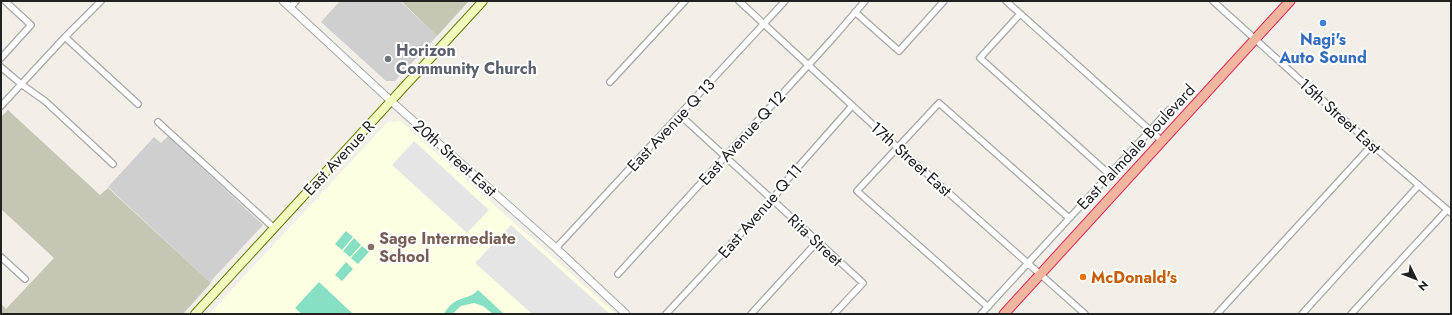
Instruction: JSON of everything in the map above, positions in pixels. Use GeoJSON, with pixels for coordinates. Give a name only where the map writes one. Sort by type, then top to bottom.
{"type":"FeatureCollection","features":[{"type":"Feature","properties":{"kind":"highway","name":"East Palmdale Boulevard"},"geometry":{"type":"LineString","coordinates":[[1004,314],[1290,1]]}},
{"type":"Feature","properties":{"kind":"main road","name":"East Avenue R"},"geometry":{"type":"LineString","coordinates":[[195,314],[483,1]]}},
{"type":"Feature","properties":{"kind":"street"},"geometry":{"type":"LineString","coordinates":[[1,58],[31,25],[5,1]]}},
{"type":"Feature","properties":{"kind":"street"},"geometry":{"type":"LineString","coordinates":[[1,106],[65,37],[101,1]]}},
{"type":"Feature","properties":{"kind":"street","name":"20th Street East"},"geometry":{"type":"LineString","coordinates":[[283,1],[391,101],[556,248],[626,314]]}},
{"type":"Feature","properties":{"kind":"street"},"geometry":{"type":"LineString","coordinates":[[290,8],[296,1]]}},
{"type":"Feature","properties":{"kind":"street"},"geometry":{"type":"LineString","coordinates":[[610,82],[685,1]]}},
{"type":"Feature","properties":{"kind":"street","name":"17th Street East"},"geometry":{"type":"LineString","coordinates":[[738,1],[898,148],[1085,314]]}},
{"type":"Feature","properties":{"kind":"street","name":"East Avenue Q 13"},"geometry":{"type":"LineString","coordinates":[[556,248],[785,1]]}},
{"type":"Feature","properties":{"kind":"street","name":"East Avenue Q 12"},"geometry":{"type":"LineString","coordinates":[[618,274],[726,157],[865,1]]}},
{"type":"Feature","properties":{"kind":"street"},"geometry":{"type":"LineString","coordinates":[[855,12],[899,51],[944,1]]}},
{"type":"Feature","properties":{"kind":"street"},"geometry":{"type":"LineString","coordinates":[[1006,1],[1162,141]]}},
{"type":"Feature","properties":{"kind":"street","name":"15th Street East"},"geometry":{"type":"LineString","coordinates":[[1213,1],[1372,145],[1449,212]]}},
{"type":"Feature","properties":{"kind":"street"},"geometry":{"type":"LineString","coordinates":[[1020,14],[980,58],[1110,174]]}},
{"type":"Feature","properties":{"kind":"street"},"geometry":{"type":"LineString","coordinates":[[65,37],[138,104]]}},
{"type":"Feature","properties":{"kind":"street"},"geometry":{"type":"LineString","coordinates":[[1,66],[21,84],[45,101],[113,164]]}},
{"type":"Feature","properties":{"kind":"street"},"geometry":{"type":"LineString","coordinates":[[988,306],[857,190],[939,103],[1069,218]]}},
{"type":"Feature","properties":{"kind":"street","name":"East Avenue Q 11"},"geometry":{"type":"LineString","coordinates":[[666,314],[772,200],[791,175],[852,106]]}},
{"type":"Feature","properties":{"kind":"street","name":"East Palmdale Boulevard"},"geometry":{"type":"LineString","coordinates":[[981,314],[1169,110]]}},
{"type":"Feature","properties":{"kind":"street","name":"Rita Street"},"geometry":{"type":"LineString","coordinates":[[680,115],[862,283],[834,314]]}},
{"type":"Feature","properties":{"kind":"street"},"geometry":{"type":"LineString","coordinates":[[158,122],[274,228]]}},
{"type":"Feature","properties":{"kind":"street"},"geometry":{"type":"LineString","coordinates":[[1217,314],[1372,145]]}},
{"type":"Feature","properties":{"kind":"street"},"geometry":{"type":"LineString","coordinates":[[1302,314],[1419,185]]}},
{"type":"Feature","properties":{"kind":"street"},"geometry":{"type":"LineString","coordinates":[[1351,314],[1449,212]]}},
{"type":"Feature","properties":{"kind":"street"},"geometry":{"type":"LineString","coordinates":[[751,314],[817,242]]}},
{"type":"Feature","properties":{"kind":"street"},"geometry":{"type":"LineString","coordinates":[[1,257],[25,279]]}},
{"type":"Feature","properties":{"kind":"shaded area","name":"Horizon Community Church"},"geometry":{"type":"Polygon","coordinates":[[[340,1],[400,1],[437,36],[395,81],[386,81],[321,22],[340,1]]]}},
{"type":"Feature","properties":{"kind":"shaded area"},"geometry":{"type":"Polygon","coordinates":[[[401,1],[469,1],[437,36],[401,1]]]}},
{"type":"Feature","properties":{"kind":"shaded area"},"geometry":{"type":"Polygon","coordinates":[[[8,110],[100,195],[108,188],[211,283],[183,314],[1,314],[1,304],[6,309],[54,258],[1,209],[1,117],[8,110]]]}},
{"type":"Feature","properties":{"kind":"shaded area","name":"Sage Intermediate School"},"geometry":{"type":"Polygon","coordinates":[[[401,121],[616,314],[209,314],[388,122],[401,121]]]}},
{"type":"Feature","properties":{"kind":"shaded area"},"geometry":{"type":"Polygon","coordinates":[[[168,136],[263,225],[210,282],[108,187],[154,137],[161,143],[168,136]]]}},
{"type":"Feature","properties":{"kind":"shaded area"},"geometry":{"type":"Polygon","coordinates":[[[414,141],[489,210],[467,233],[392,165],[414,141]]]}},
{"type":"Feature","properties":{"kind":"shaded area"},"geometry":{"type":"Polygon","coordinates":[[[511,225],[610,314],[532,314],[475,263],[511,225]]]}},
{"type":"Feature","properties":{"kind":"green space"},"geometry":{"type":"Polygon","coordinates":[[[346,231],[353,237],[342,250],[335,244],[346,231]]]}},
{"type":"Feature","properties":{"kind":"green space"},"geometry":{"type":"Polygon","coordinates":[[[354,238],[361,245],[350,257],[343,251],[354,238]]]}},
{"type":"Feature","properties":{"kind":"green space"},"geometry":{"type":"Polygon","coordinates":[[[362,246],[369,252],[358,264],[351,258],[362,246]]]}},
{"type":"Feature","properties":{"kind":"green space"},"geometry":{"type":"Polygon","coordinates":[[[346,262],[353,269],[342,281],[335,275],[346,262]]]}},
{"type":"Feature","properties":{"kind":"green space"},"geometry":{"type":"Polygon","coordinates":[[[319,282],[353,314],[302,314],[295,308],[319,282]]]}},
{"type":"Feature","properties":{"kind":"green space"},"geometry":{"type":"Polygon","coordinates":[[[478,290],[504,314],[493,314],[483,306],[474,303],[461,306],[452,314],[444,314],[452,304],[474,294],[478,290]]]}},
{"type":"Feature","properties":{"kind":"place","name":"Nagi's Auto Sound"},"geometry":{"type":"Point","coordinates":[1323,23]}},
{"type":"Feature","properties":{"kind":"place","name":"Horizon Community Church"},"geometry":{"type":"Point","coordinates":[388,59]}},
{"type":"Feature","properties":{"kind":"place","name":"Sage Intermediate School"},"geometry":{"type":"Point","coordinates":[371,247]}},
{"type":"Feature","properties":{"kind":"place","name":"McDonald's"},"geometry":{"type":"Point","coordinates":[1083,277]}}]}
